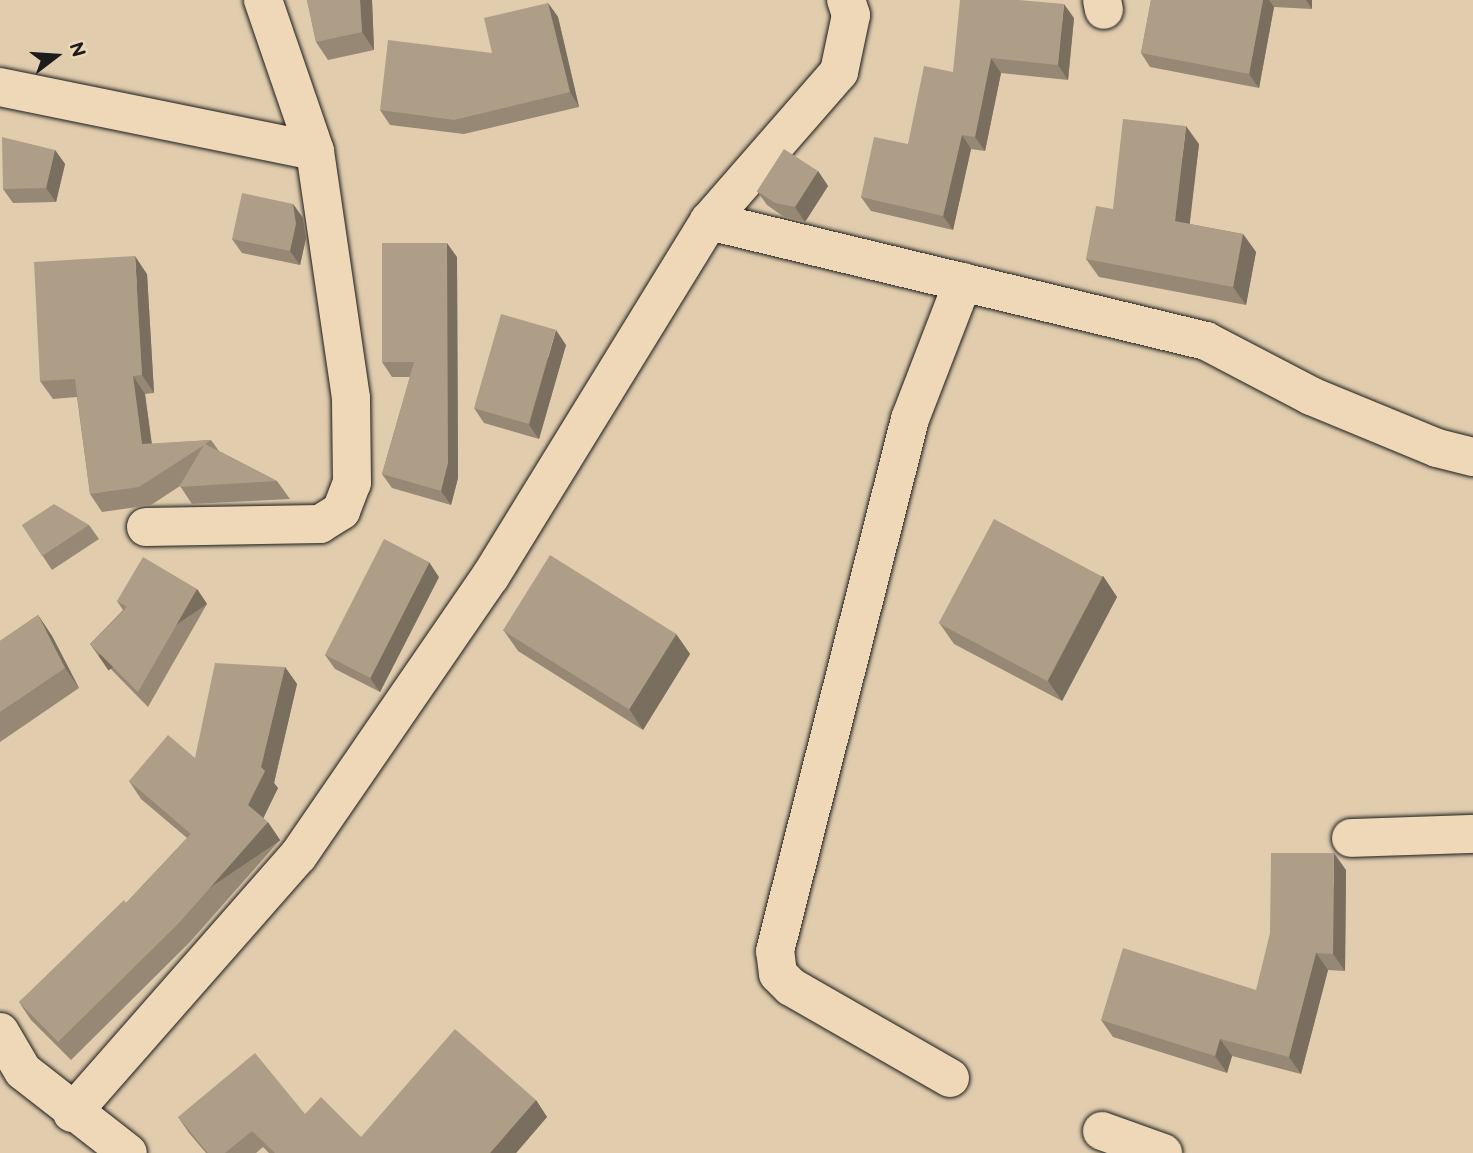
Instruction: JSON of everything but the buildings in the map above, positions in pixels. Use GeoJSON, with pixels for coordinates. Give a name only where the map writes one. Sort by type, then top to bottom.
{"type":"FeatureCollection","features":[{"type":"Feature","properties":{"kind":"street"},"geometry":{"type":"LineString","coordinates":[[146,527],[320,524],[341,512],[352,483],[351,398],[315,151],[262,0]]}},
{"type":"Feature","properties":{"kind":"street"},"geometry":{"type":"LineString","coordinates":[[72,1113],[298,856],[490,577],[709,221],[839,72],[854,5]]}},
{"type":"Feature","properties":{"kind":"street"},"geometry":{"type":"LineString","coordinates":[[0,87],[315,151]]}},
{"type":"Feature","properties":{"kind":"street"},"geometry":{"type":"LineString","coordinates":[[709,221],[1206,341],[1311,396],[1437,447],[1473,457]]}},
{"type":"Feature","properties":{"kind":"street"},"geometry":{"type":"LineString","coordinates":[[950,1078],[791,987],[778,974],[775,951],[911,419],[963,282]]}},
{"type":"Feature","properties":{"kind":"street"},"geometry":{"type":"LineString","coordinates":[[1351,838],[1473,834]]}},
{"type":"Feature","properties":{"kind":"street"},"geometry":{"type":"LineString","coordinates":[[0,1032],[23,1071],[72,1113],[128,1153]]}},
{"type":"Feature","properties":{"kind":"street"},"geometry":{"type":"LineString","coordinates":[[1102,1130],[1163,1153]]}}]}
